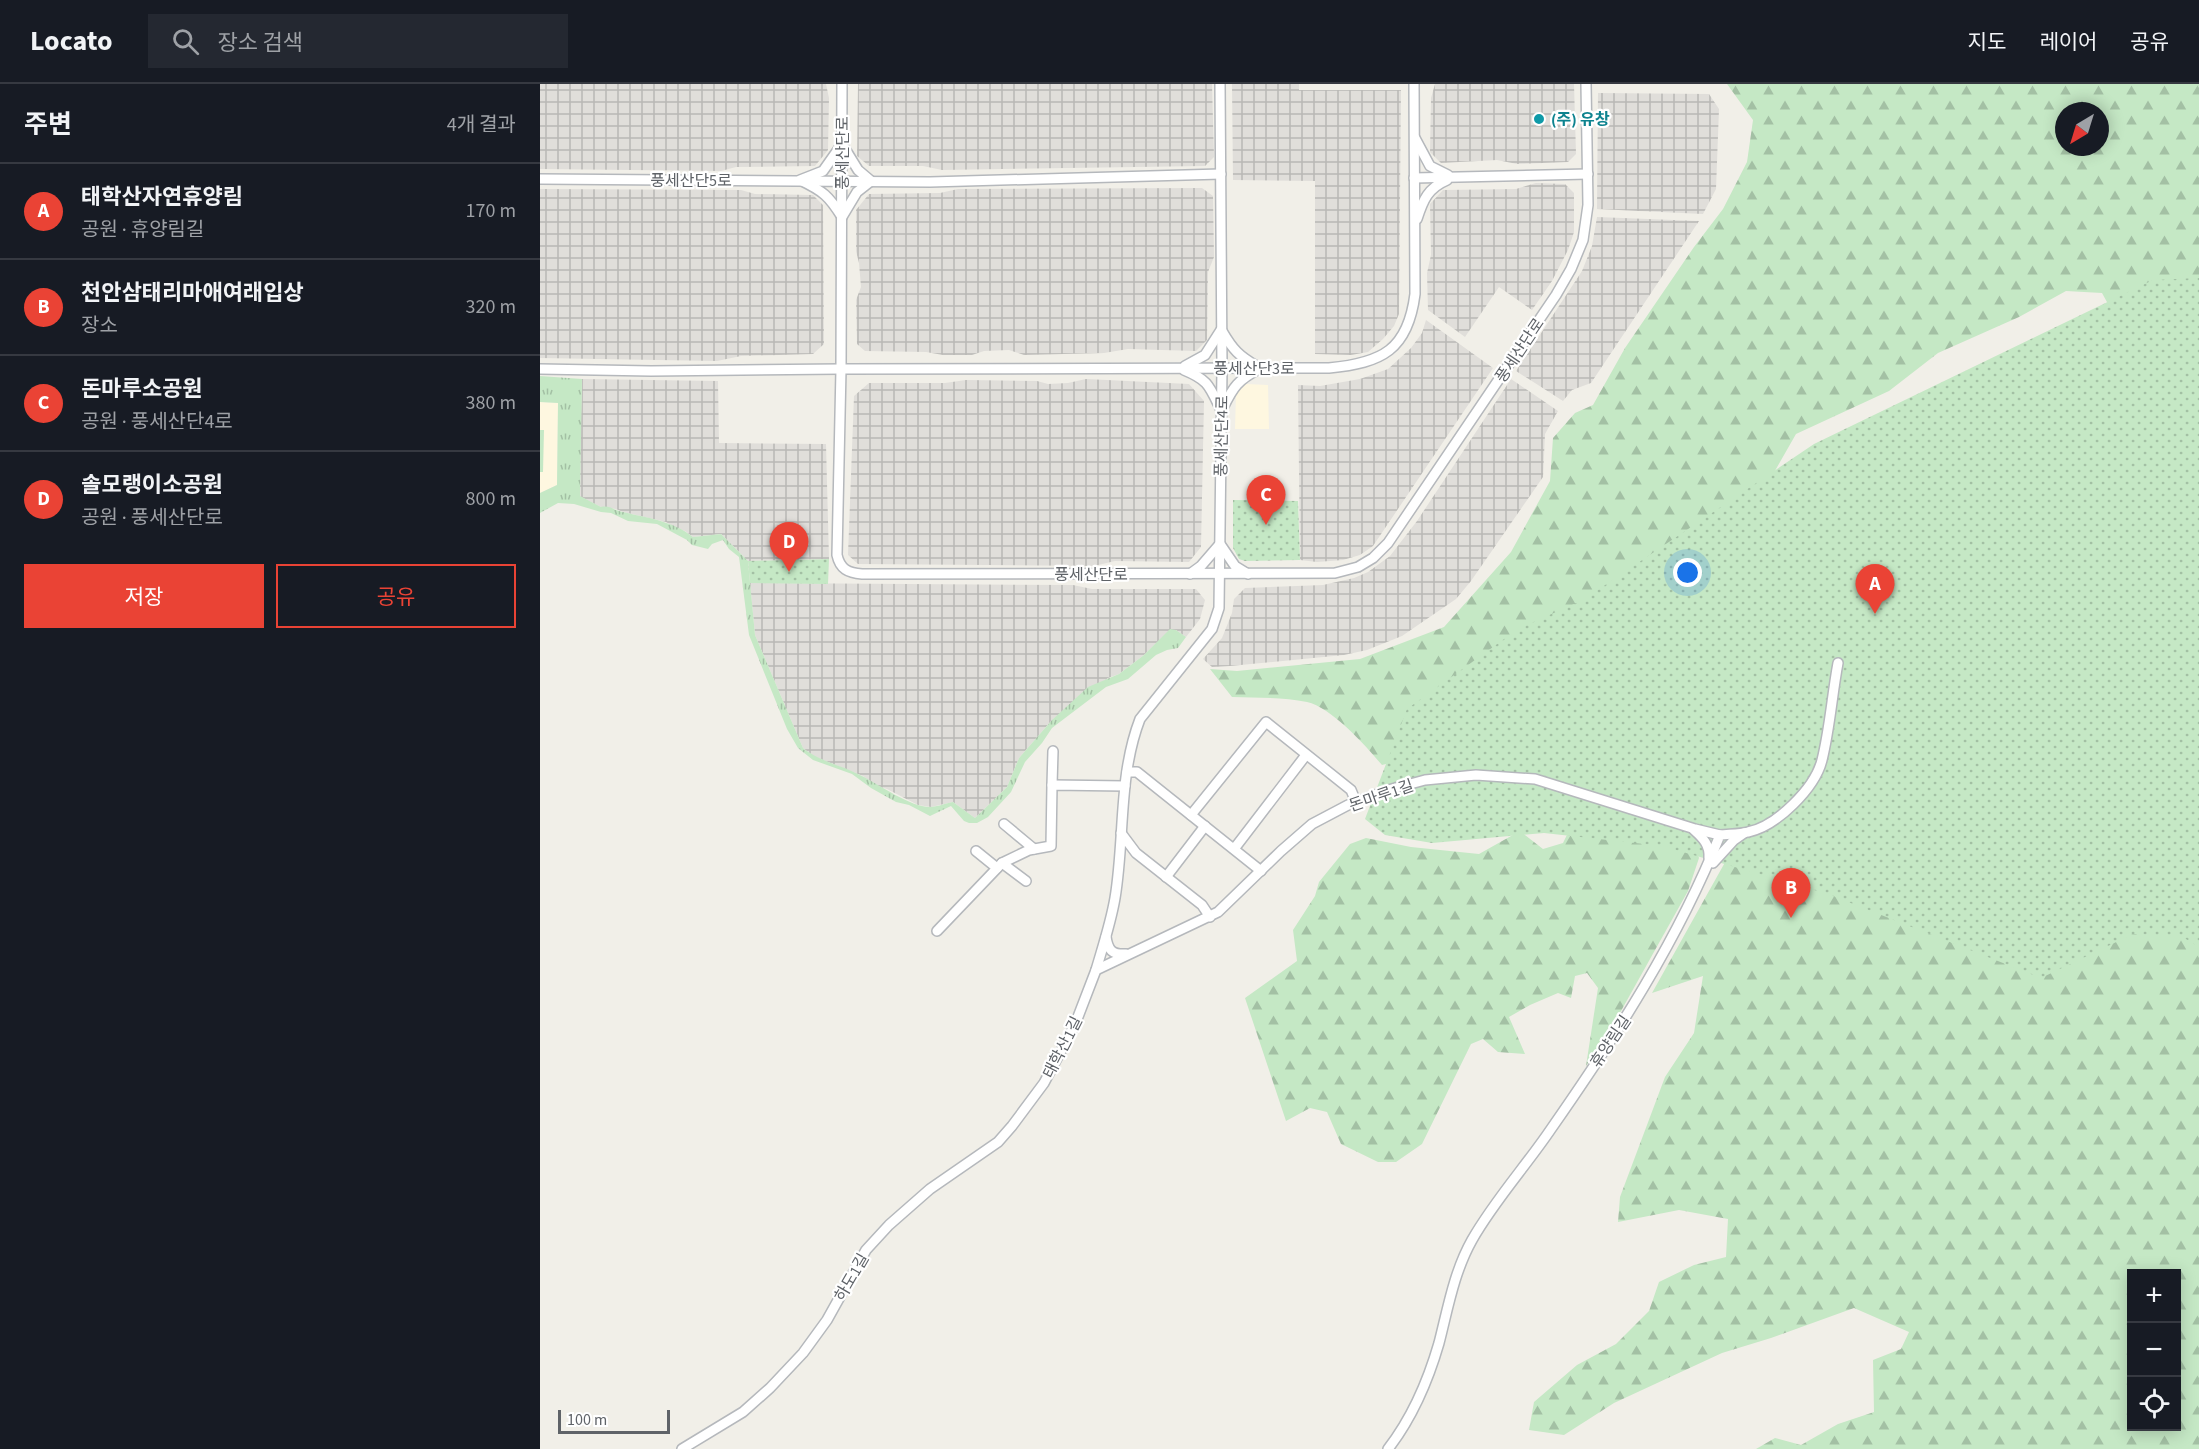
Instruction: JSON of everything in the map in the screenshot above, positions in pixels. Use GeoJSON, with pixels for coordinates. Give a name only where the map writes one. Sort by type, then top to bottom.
{"type":"FeatureCollection","features":[{"type":"Feature","properties":{"kind":"street","name":"풍세산단로"},"geometry":{"type":"LineString","coordinates":[[842,84],[841,369],[837,555],[839,563],[851,573],[862,574],[1220,575],[1335,573],[1358,567],[1373,558],[1388,543],[1572,269],[1583,240],[1588,205],[1586,84]]}},
{"type":"Feature","properties":{"kind":"street","name":"풍세산단4로"},"geometry":{"type":"LineString","coordinates":[[1096,970],[1115,898],[1121,808],[1132,742],[1140,719],[1212,629],[1219,608],[1222,410],[1220,84]]}},
{"type":"Feature","properties":{"kind":"street","name":"풍세산단3로"},"geometry":{"type":"LineString","coordinates":[[841,369],[1329,368],[1356,366],[1373,360],[1388,351],[1401,338],[1413,310],[1415,294],[1414,84]]}},
{"type":"Feature","properties":{"kind":"street"},"geometry":{"type":"LineString","coordinates":[[1414,137],[1430,166],[1453,177]]}},
{"type":"Feature","properties":{"kind":"street"},"geometry":{"type":"LineString","coordinates":[[800,180],[823,171],[842,144],[858,170],[871,181]]}},
{"type":"Feature","properties":{"kind":"street"},"geometry":{"type":"LineString","coordinates":[[842,180],[930,182],[1221,174]]}},
{"type":"Feature","properties":{"kind":"street"},"geometry":{"type":"LineString","coordinates":[[1414,178],[1588,174]]}},
{"type":"Feature","properties":{"kind":"street"},"geometry":{"type":"LineString","coordinates":[[1415,224],[1430,189],[1453,177]]}},
{"type":"Feature","properties":{"kind":"street","name":"풍세산단5로"},"geometry":{"type":"LineString","coordinates":[[540,179],[842,180]]}},
{"type":"Feature","properties":{"kind":"street"},"geometry":{"type":"LineString","coordinates":[[800,180],[821,190],[842,217],[857,192],[871,181]]}},
{"type":"Feature","properties":{"kind":"street"},"geometry":{"type":"LineString","coordinates":[[1180,368],[1195,362],[1205,354],[1222,330],[1231,348],[1239,356],[1260,368]]}},
{"type":"Feature","properties":{"kind":"street"},"geometry":{"type":"LineString","coordinates":[[1180,368],[1202,378],[1210,387],[1222,410]]}},
{"type":"Feature","properties":{"kind":"street"},"geometry":{"type":"LineString","coordinates":[[1222,410],[1233,386],[1244,376],[1260,368]]}},
{"type":"Feature","properties":{"kind":"street"},"geometry":{"type":"LineString","coordinates":[[540,369],[651,371],[841,369]]}},
{"type":"Feature","properties":{"kind":"street"},"geometry":{"type":"LineString","coordinates":[[1190,574],[1201,566],[1220,544],[1235,566],[1248,574]]}},
{"type":"Feature","properties":{"kind":"street"},"geometry":{"type":"LineString","coordinates":[[1702,877],[1719,854],[1746,833],[1772,822],[1798,802],[1822,762],[1838,663]]}},
{"type":"Feature","properties":{"kind":"street"},"geometry":{"type":"LineString","coordinates":[[1191,815],[1266,722],[1351,790],[1356,802]]}},
{"type":"Feature","properties":{"kind":"street"},"geometry":{"type":"LineString","coordinates":[[938,931],[999,866],[1034,849],[1051,846],[1053,751]]}},
{"type":"Feature","properties":{"kind":"street"},"geometry":{"type":"LineString","coordinates":[[1234,849],[1306,754]]}},
{"type":"Feature","properties":{"kind":"street"},"geometry":{"type":"LineString","coordinates":[[1127,772],[1137,772],[1261,871]]}},
{"type":"Feature","properties":{"kind":"street","name":"돈마루1길"},"geometry":{"type":"LineString","coordinates":[[1096,970],[1218,912],[1312,824],[1356,802],[1425,780],[1476,775],[1535,778],[1692,828],[1720,834]]}},
{"type":"Feature","properties":{"kind":"street"},"geometry":{"type":"LineString","coordinates":[[1052,785],[1125,786]]}},
{"type":"Feature","properties":{"kind":"street"},"geometry":{"type":"LineString","coordinates":[[1004,824],[1034,849]]}},
{"type":"Feature","properties":{"kind":"street"},"geometry":{"type":"LineString","coordinates":[[1166,877],[1205,826]]}},
{"type":"Feature","properties":{"kind":"street"},"geometry":{"type":"LineString","coordinates":[[1692,828],[1704,839],[1709,850],[1708,865]]}},
{"type":"Feature","properties":{"kind":"street"},"geometry":{"type":"LineString","coordinates":[[1121,832],[1136,853],[1203,905],[1210,916]]}},
{"type":"Feature","properties":{"kind":"street"},"geometry":{"type":"LineString","coordinates":[[1720,834],[1746,833]]}},
{"type":"Feature","properties":{"kind":"street","name":"휴양림길"},"geometry":{"type":"LineString","coordinates":[[1388,1449],[1398,1436],[1419,1397],[1438,1345],[1460,1264],[1472,1240],[1548,1135],[1630,1012],[1674,935],[1708,865],[1720,834]]}},
{"type":"Feature","properties":{"kind":"street"},"geometry":{"type":"LineString","coordinates":[[976,851],[1026,881]]}},
{"type":"Feature","properties":{"kind":"street"},"geometry":{"type":"LineString","coordinates":[[1118,864],[1130,854],[1136,853]]}},
{"type":"Feature","properties":{"kind":"street"},"geometry":{"type":"LineString","coordinates":[[1106,935],[1110,951],[1116,955],[1128,954]]}},
{"type":"Feature","properties":{"kind":"street","name":"태학산1길"},"geometry":{"type":"LineString","coordinates":[[1025,1108],[1044,1083],[1076,1022],[1096,970]]}},
{"type":"Feature","properties":{"kind":"street","name":"하도1길"},"geometry":{"type":"LineString","coordinates":[[682,1449],[743,1412],[770,1388],[804,1353],[827,1320],[866,1250],[889,1225],[930,1189],[998,1142],[1025,1108]]}},
{"type":"Feature","properties":{"kind":"shaded area"},"geometry":{"type":"Polygon","coordinates":[[[540,84],[826,84],[829,98],[828,150],[815,166],[736,167],[721,171],[540,169],[540,84]]]}},
{"type":"Feature","properties":{"kind":"shaded area"},"geometry":{"type":"Polygon","coordinates":[[[858,84],[1212,84],[1214,157],[1205,166],[942,170],[923,166],[869,166],[857,156],[858,84]]]}},
{"type":"Feature","properties":{"kind":"shaded area"},"geometry":{"type":"Polygon","coordinates":[[[1232,84],[1299,84],[1299,90],[1401,90],[1399,314],[1394,326],[1368,352],[1351,355],[1315,354],[1315,181],[1233,180],[1232,84]]]}},
{"type":"Feature","properties":{"kind":"shaded area"},"geometry":{"type":"Polygon","coordinates":[[[1435,84],[1574,84],[1576,154],[1568,162],[1517,164],[1497,160],[1441,163],[1430,152],[1431,98],[1435,84]]]}},
{"type":"Feature","properties":{"kind":"shaded area"},"geometry":{"type":"Polygon","coordinates":[[[1598,93],[1709,94],[1719,109],[1716,189],[1703,214],[1597,209],[1598,93]]]}},
{"type":"Feature","properties":{"kind":"shaded area"},"geometry":{"type":"Polygon","coordinates":[[[1536,183],[1565,184],[1574,193],[1574,232],[1568,250],[1552,281],[1532,310],[1499,287],[1465,337],[1428,310],[1427,273],[1431,255],[1430,204],[1443,190],[1516,189],[1536,183]]]}},
{"type":"Feature","properties":{"kind":"shaded area"},"geometry":{"type":"Polygon","coordinates":[[[1202,188],[1213,196],[1214,257],[1208,272],[1207,340],[1196,351],[1128,349],[1104,353],[1024,355],[1009,350],[984,351],[972,355],[943,355],[926,352],[865,351],[857,344],[856,300],[861,287],[856,251],[856,210],[869,194],[940,193],[958,189],[1202,188]]]}},
{"type":"Feature","properties":{"kind":"shaded area"},"geometry":{"type":"Polygon","coordinates":[[[540,189],[741,190],[755,194],[813,195],[823,205],[824,344],[813,354],[741,356],[717,361],[540,358],[540,189]]]}},
{"type":"Feature","properties":{"kind":"shaded area"},"geometry":{"type":"Polygon","coordinates":[[[1597,217],[1699,221],[1591,383],[1572,390],[1563,401],[1516,371],[1582,271],[1592,246],[1597,217]]]}},
{"type":"Feature","properties":{"kind":"shaded area"},"geometry":{"type":"Polygon","coordinates":[[[1426,320],[1493,368],[1373,546],[1360,555],[1343,560],[1317,562],[1300,560],[1298,385],[1320,386],[1360,379],[1388,369],[1411,348],[1422,333],[1426,320]]]}},
{"type":"Feature","properties":{"kind":"shaded area"},"geometry":{"type":"Polygon","coordinates":[[[582,379],[718,381],[719,443],[826,444],[829,559],[748,561],[721,534],[693,537],[666,522],[601,507],[579,496],[582,379]]]}},
{"type":"Feature","properties":{"kind":"shaded area"},"geometry":{"type":"Polygon","coordinates":[[[1086,379],[1189,384],[1204,401],[1201,547],[1189,562],[1115,561],[1094,566],[858,564],[848,555],[854,396],[869,383],[945,383],[966,380],[1037,381],[1048,384],[1086,379]]]}},
{"type":"Feature","properties":{"kind":"shaded area"},"geometry":{"type":"Polygon","coordinates":[[[1511,379],[1558,411],[1545,434],[1543,477],[1456,599],[1402,636],[1367,650],[1344,655],[1212,667],[1203,659],[1222,638],[1232,613],[1234,599],[1245,588],[1323,585],[1354,578],[1368,572],[1390,556],[1417,521],[1511,379]]]}},
{"type":"Feature","properties":{"kind":"shaded area"},"geometry":{"type":"Polygon","coordinates":[[[1246,384],[1268,385],[1269,429],[1235,429],[1236,394],[1246,384]]]}},
{"type":"Feature","properties":{"kind":"shaded area"},"geometry":{"type":"Polygon","coordinates":[[[540,402],[558,403],[557,485],[540,493],[540,402]]]}},
{"type":"Feature","properties":{"kind":"shaded area"},"geometry":{"type":"Polygon","coordinates":[[[750,583],[1073,585],[1092,589],[1196,589],[1205,600],[1200,619],[1186,637],[1176,630],[1170,630],[1144,655],[1119,674],[1108,678],[1052,720],[1019,758],[1007,787],[975,818],[953,802],[931,807],[918,805],[877,786],[863,776],[813,756],[803,748],[755,635],[750,583]]]}},
{"type":"Feature","properties":{"kind":"green space"},"geometry":{"type":"Polygon","coordinates":[[[1727,84],[2199,84],[2199,1449],[1756,1449],[1775,1438],[1801,1445],[1838,1424],[1874,1412],[1873,1360],[1901,1349],[1909,1332],[1854,1308],[1722,1353],[1614,1403],[1564,1435],[1529,1430],[1534,1402],[1577,1365],[1616,1344],[1649,1311],[1659,1282],[1694,1265],[1726,1257],[1728,1219],[1679,1210],[1618,1222],[1620,1197],[1665,1077],[1694,1033],[1703,976],[1652,993],[1733,848],[2125,335],[2102,293],[2066,291],[2019,317],[1938,353],[1889,391],[1796,434],[1731,548],[1534,726],[1382,765],[1348,728],[1327,711],[1307,702],[1289,699],[1232,697],[1210,669],[1237,671],[1360,659],[1444,627],[1511,552],[1550,481],[1553,438],[1575,413],[1593,405],[1625,348],[1694,247],[1723,209],[1747,162],[1753,120],[1727,84]]]}},
{"type":"Feature","properties":{"kind":"green space"},"geometry":{"type":"Polygon","coordinates":[[[2199,278],[2199,947],[2181,936],[2133,934],[2041,978],[1828,894],[1662,846],[1544,833],[1432,843],[1385,835],[1365,819],[1407,709],[1518,629],[1583,600],[1814,444],[2153,280],[2199,278]]]}},
{"type":"Feature","properties":{"kind":"green space"},"geometry":{"type":"Polygon","coordinates":[[[540,376],[582,379],[580,496],[601,507],[610,507],[669,524],[693,537],[721,534],[748,561],[755,635],[803,748],[913,803],[930,807],[953,802],[975,818],[1007,787],[1019,758],[1052,720],[1088,687],[1119,674],[1144,655],[1170,629],[1186,637],[1178,648],[1156,655],[1128,679],[1106,687],[1052,728],[1025,762],[1011,792],[988,817],[977,823],[969,823],[964,821],[951,806],[930,816],[909,805],[896,802],[852,774],[813,760],[798,748],[787,729],[749,635],[739,557],[723,540],[712,544],[708,549],[692,545],[657,524],[628,521],[611,513],[574,504],[558,503],[540,513],[540,493],[557,485],[558,403],[540,402],[540,376]]]}},
{"type":"Feature","properties":{"kind":"green space"},"geometry":{"type":"Polygon","coordinates":[[[540,430],[544,430],[543,472],[540,472],[540,430]]]}},
{"type":"Feature","properties":{"kind":"green space"},"geometry":{"type":"Polygon","coordinates":[[[1233,500],[1298,501],[1300,560],[1245,561],[1239,559],[1233,548],[1233,500]]]}},
{"type":"Feature","properties":{"kind":"green space"},"geometry":{"type":"Polygon","coordinates":[[[829,559],[828,584],[750,583],[748,561],[829,559]]]}},
{"type":"Feature","properties":{"kind":"green space"},"geometry":{"type":"Polygon","coordinates":[[[1581,806],[1695,846],[1699,858],[1688,891],[1621,1011],[1586,1066],[1598,988],[1587,973],[1575,976],[1571,998],[1558,993],[1509,1017],[1525,1054],[1498,1052],[1483,1039],[1471,1044],[1422,1144],[1396,1162],[1378,1162],[1341,1144],[1327,1112],[1310,1108],[1286,1121],[1245,998],[1297,961],[1293,930],[1315,896],[1319,882],[1350,844],[1366,838],[1411,847],[1479,854],[1520,831],[1543,849],[1563,843],[1581,806]]]}},
{"type":"Feature","properties":{"kind":"place","name":"(주) 유창"},"geometry":{"type":"Point","coordinates":[1539,119]}},
{"type":"Feature","properties":{"kind":"place","name":"돈마루소공원"},"geometry":{"type":"Point","coordinates":[1266,525]}},
{"type":"Feature","properties":{"kind":"place","name":"솔모랭이소공원"},"geometry":{"type":"Point","coordinates":[789,572]}},
{"type":"Feature","properties":{"kind":"place","name":"태학산자연휴양림"},"geometry":{"type":"Point","coordinates":[1875,614]}},
{"type":"Feature","properties":{"kind":"place","name":"천안삼태리마애여래입상"},"geometry":{"type":"Point","coordinates":[1791,918]}}]}
